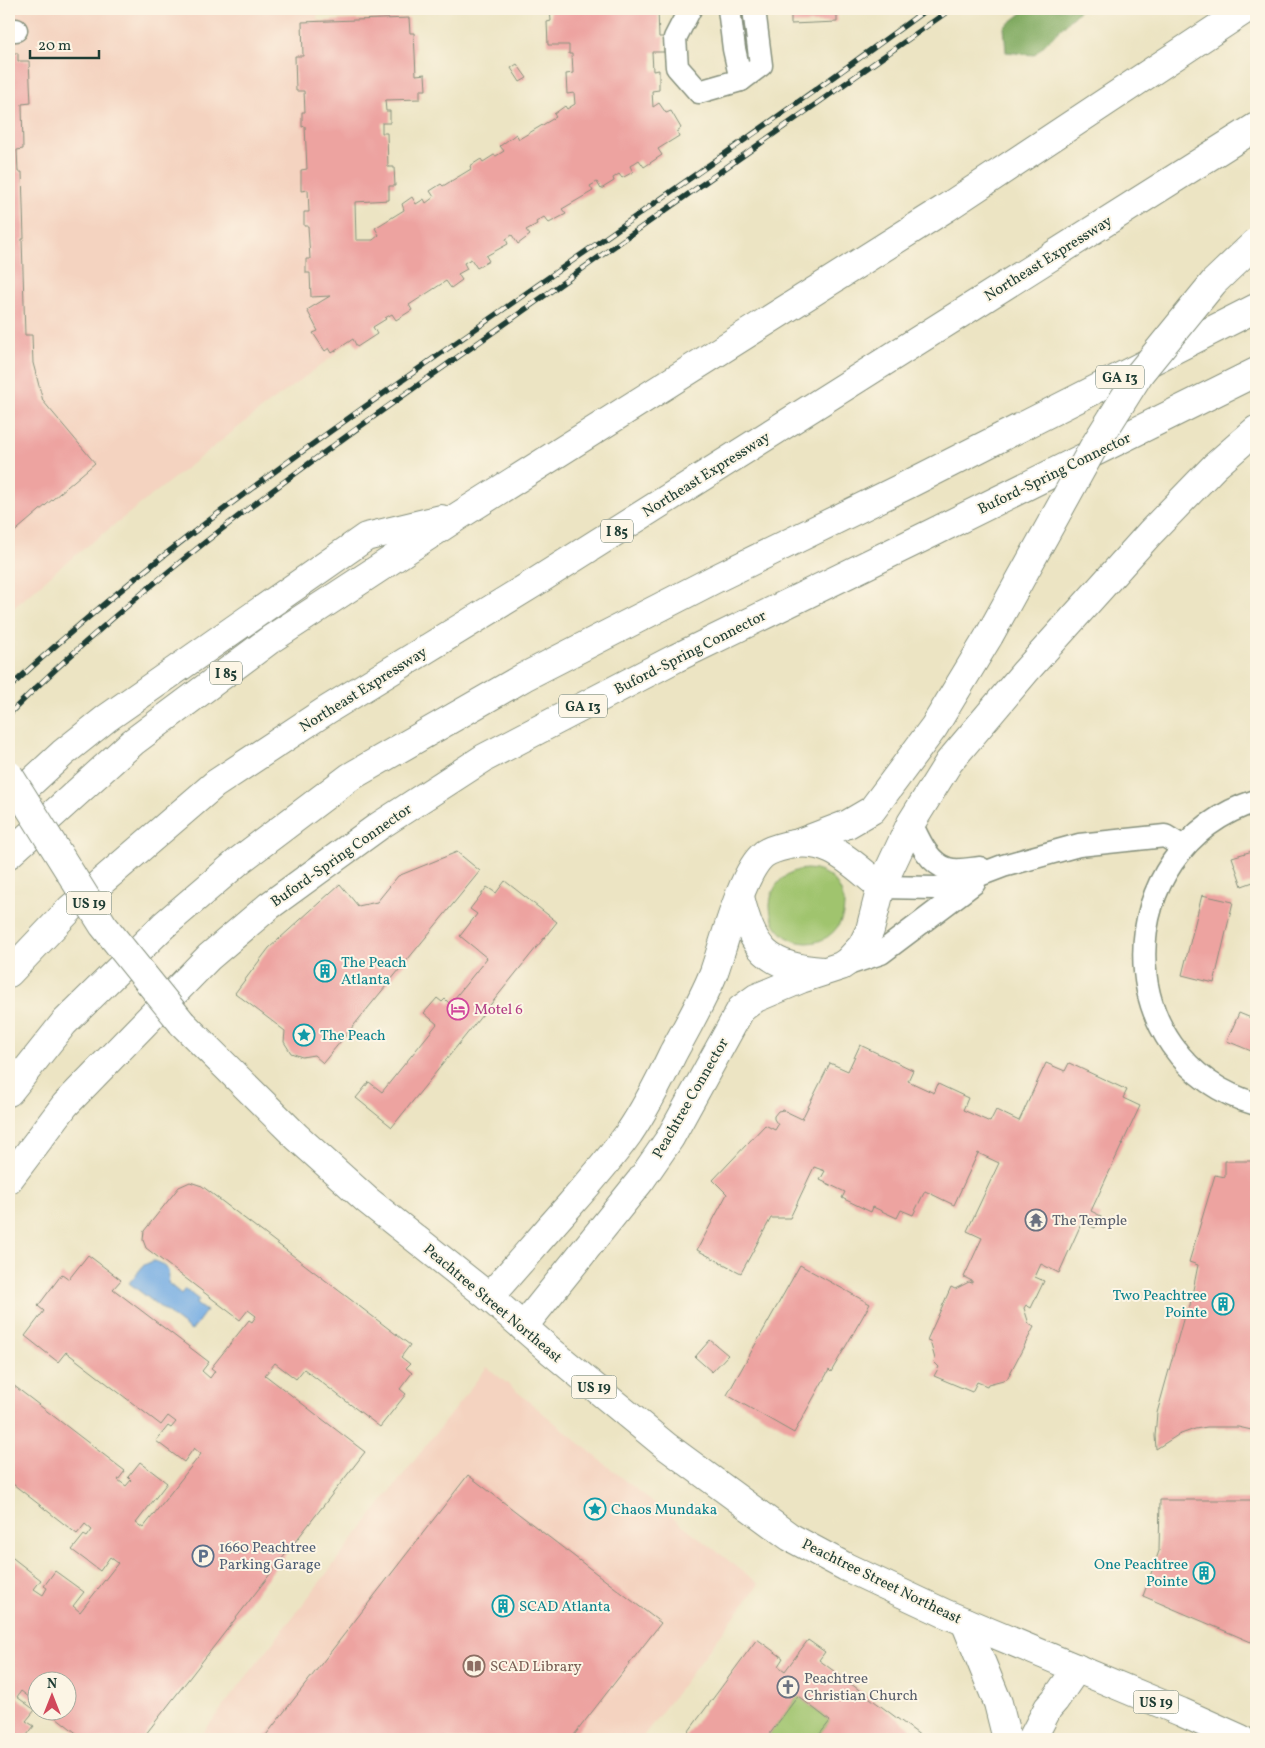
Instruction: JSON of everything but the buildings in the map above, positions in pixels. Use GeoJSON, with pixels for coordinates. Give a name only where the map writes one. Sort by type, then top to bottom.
{"type":"FeatureCollection","features":[{"type":"Feature","properties":{"kind":"main road","name":"I 85"},"geometry":{"type":"LineString","coordinates":[[9,854],[133,742],[271,639],[460,515],[946,208],[1246,9]]}},
{"type":"Feature","properties":{"kind":"main road","name":"Northeast Expressway"},"geometry":{"type":"LineString","coordinates":[[9,973],[71,908],[215,784],[327,710],[534,583],[1256,127]]}},
{"type":"Feature","properties":{"kind":"main road"},"geometry":{"type":"LineString","coordinates":[[489,1297],[597,1173],[630,1132],[668,1064],[713,973],[745,882],[753,868],[764,854],[848,824],[872,810],[934,727],[989,636],[1093,448],[1140,373],[1214,282],[1256,242]]}},
{"type":"Feature","properties":{"kind":"main road","name":"GA 13"},"geometry":{"type":"LineString","coordinates":[[9,1092],[64,1023],[164,926],[240,860],[350,777],[524,677],[717,578],[909,484],[1256,308]]}},
{"type":"Feature","properties":{"kind":"main road","name":"Buford-Spring Connector"},"geometry":{"type":"LineString","coordinates":[[9,1179],[65,1105],[209,957],[277,900],[379,826],[476,763],[676,658],[1256,372]]}},
{"type":"Feature","properties":{"kind":"main road","name":"Peachtree Connector"},"geometry":{"type":"LineString","coordinates":[[523,1327],[641,1180],[665,1145],[741,1009],[756,998],[832,968],[862,946],[870,930],[882,887],[911,823],[949,762],[1025,672],[1150,533],[1215,466],[1256,430]]}},
{"type":"Feature","properties":{"kind":"main road"},"geometry":{"type":"LineString","coordinates":[[9,803],[63,753],[107,718],[366,537],[460,515]]}},
{"type":"Feature","properties":{"kind":"main road","name":"Peachtree Street Northeast"},"geometry":{"type":"LineString","coordinates":[[9,775],[103,925],[182,1023],[297,1137],[361,1195],[489,1297],[666,1446],[790,1537],[846,1568],[966,1622],[1241,1739]]}},
{"type":"Feature","properties":{"kind":"main road"},"geometry":{"type":"LineString","coordinates":[[796,844],[816,845],[832,849],[882,887]]}},
{"type":"Feature","properties":{"kind":"main road"},"geometry":{"type":"LineString","coordinates":[[740,897],[751,934],[761,948],[776,960],[793,967],[832,968]]}},
{"type":"Feature","properties":{"kind":"main road"},"geometry":{"type":"LineString","coordinates":[[966,1622],[998,1703],[1008,1739]]}},
{"type":"Feature","properties":{"kind":"main road"},"geometry":{"type":"LineString","coordinates":[[1032,1739],[1048,1708],[1077,1668]]}},
{"type":"Feature","properties":{"kind":"street"},"geometry":{"type":"LineString","coordinates":[[690,9],[675,38],[677,67],[699,92],[741,80],[761,65],[754,9]]}},
{"type":"Feature","properties":{"kind":"street"},"geometry":{"type":"LineString","coordinates":[[729,9],[734,49],[741,80]]}},
{"type":"Feature","properties":{"kind":"street"},"geometry":{"type":"LineString","coordinates":[[1256,801],[1241,806],[1214,820],[1183,847],[1162,878],[1147,917],[1143,957],[1149,997],[1165,1036],[1190,1067],[1219,1089],[1240,1100],[1256,1104]]}},
{"type":"Feature","properties":{"kind":"street"},"geometry":{"type":"LineString","coordinates":[[911,823],[925,851],[947,869],[962,870],[1003,866]]}},
{"type":"Feature","properties":{"kind":"street"},"geometry":{"type":"LineString","coordinates":[[882,887],[935,888],[953,885],[1003,866],[1079,845],[1165,836],[1183,847]]}},
{"type":"Feature","properties":{"kind":"street"},"geometry":{"type":"LineString","coordinates":[[832,968],[881,953],[969,886],[1003,866]]}},
{"type":"Feature","properties":{"kind":"shaded area"},"geometry":{"type":"Polygon","coordinates":[[[9,9],[317,9],[336,354],[268,404],[58,569],[9,612],[9,9]]]}},
{"type":"Feature","properties":{"kind":"shaded area"},"geometry":{"type":"Polygon","coordinates":[[[487,1367],[622,1478],[759,1584],[641,1739],[198,1739],[487,1367]]]}},
{"type":"Feature","properties":{"kind":"green space"},"geometry":{"type":"Polygon","coordinates":[[[1027,9],[1081,9],[1034,55],[1006,52],[1004,27],[1027,9]]]}},
{"type":"Feature","properties":{"kind":"green space"},"geometry":{"type":"Polygon","coordinates":[[[807,869],[821,872],[833,880],[841,892],[844,906],[841,920],[833,932],[821,940],[807,943],[793,940],[781,932],[773,920],[770,906],[773,892],[781,880],[793,872],[807,869]]]}},
{"type":"Feature","properties":{"kind":"green space","name":"Peachtree Christian Church"},"geometry":{"type":"Polygon","coordinates":[[[798,1696],[830,1721],[816,1739],[766,1739],[798,1696]]]}},
{"type":"Feature","properties":{"kind":"water"},"geometry":{"type":"Polygon","coordinates":[[[153,1261],[167,1268],[169,1275],[168,1283],[181,1294],[185,1289],[199,1300],[196,1304],[206,1311],[191,1331],[129,1283],[144,1265],[153,1261]]]}},
{"type":"Feature","properties":{"kind":"railway"},"geometry":{"type":"LineString","coordinates":[[9,688],[112,597],[220,512],[388,390],[747,139],[927,9]]}},
{"type":"Feature","properties":{"kind":"railway"},"geometry":{"type":"LineString","coordinates":[[9,714],[120,612],[178,564],[298,471],[951,9]]}},
{"type":"Feature","properties":{"kind":"place","name":"The Peach Atlanta"},"geometry":{"type":"Point","coordinates":[325,971]}},
{"type":"Feature","properties":{"kind":"place","name":"Motel 6"},"geometry":{"type":"Point","coordinates":[458,1009]}},
{"type":"Feature","properties":{"kind":"place","name":"The Peach"},"geometry":{"type":"Point","coordinates":[304,1035]}},
{"type":"Feature","properties":{"kind":"place","name":"The Temple"},"geometry":{"type":"Point","coordinates":[1036,1220]}},
{"type":"Feature","properties":{"kind":"place","name":"Two Peachtree Pointe"},"geometry":{"type":"Point","coordinates":[1223,1304]}},
{"type":"Feature","properties":{"kind":"place","name":"Chaos Mundaka"},"geometry":{"type":"Point","coordinates":[595,1509]}},
{"type":"Feature","properties":{"kind":"place","name":"1660 Peachtree Parking Garage"},"geometry":{"type":"Point","coordinates":[203,1556]}},
{"type":"Feature","properties":{"kind":"place","name":"One Peachtree Pointe"},"geometry":{"type":"Point","coordinates":[1204,1573]}},
{"type":"Feature","properties":{"kind":"place","name":"SCAD Atlanta"},"geometry":{"type":"Point","coordinates":[503,1606]}},
{"type":"Feature","properties":{"kind":"place","name":"SCAD Library"},"geometry":{"type":"Point","coordinates":[474,1666]}},
{"type":"Feature","properties":{"kind":"place","name":"Peachtree Christian Church"},"geometry":{"type":"Point","coordinates":[788,1687]}}]}
